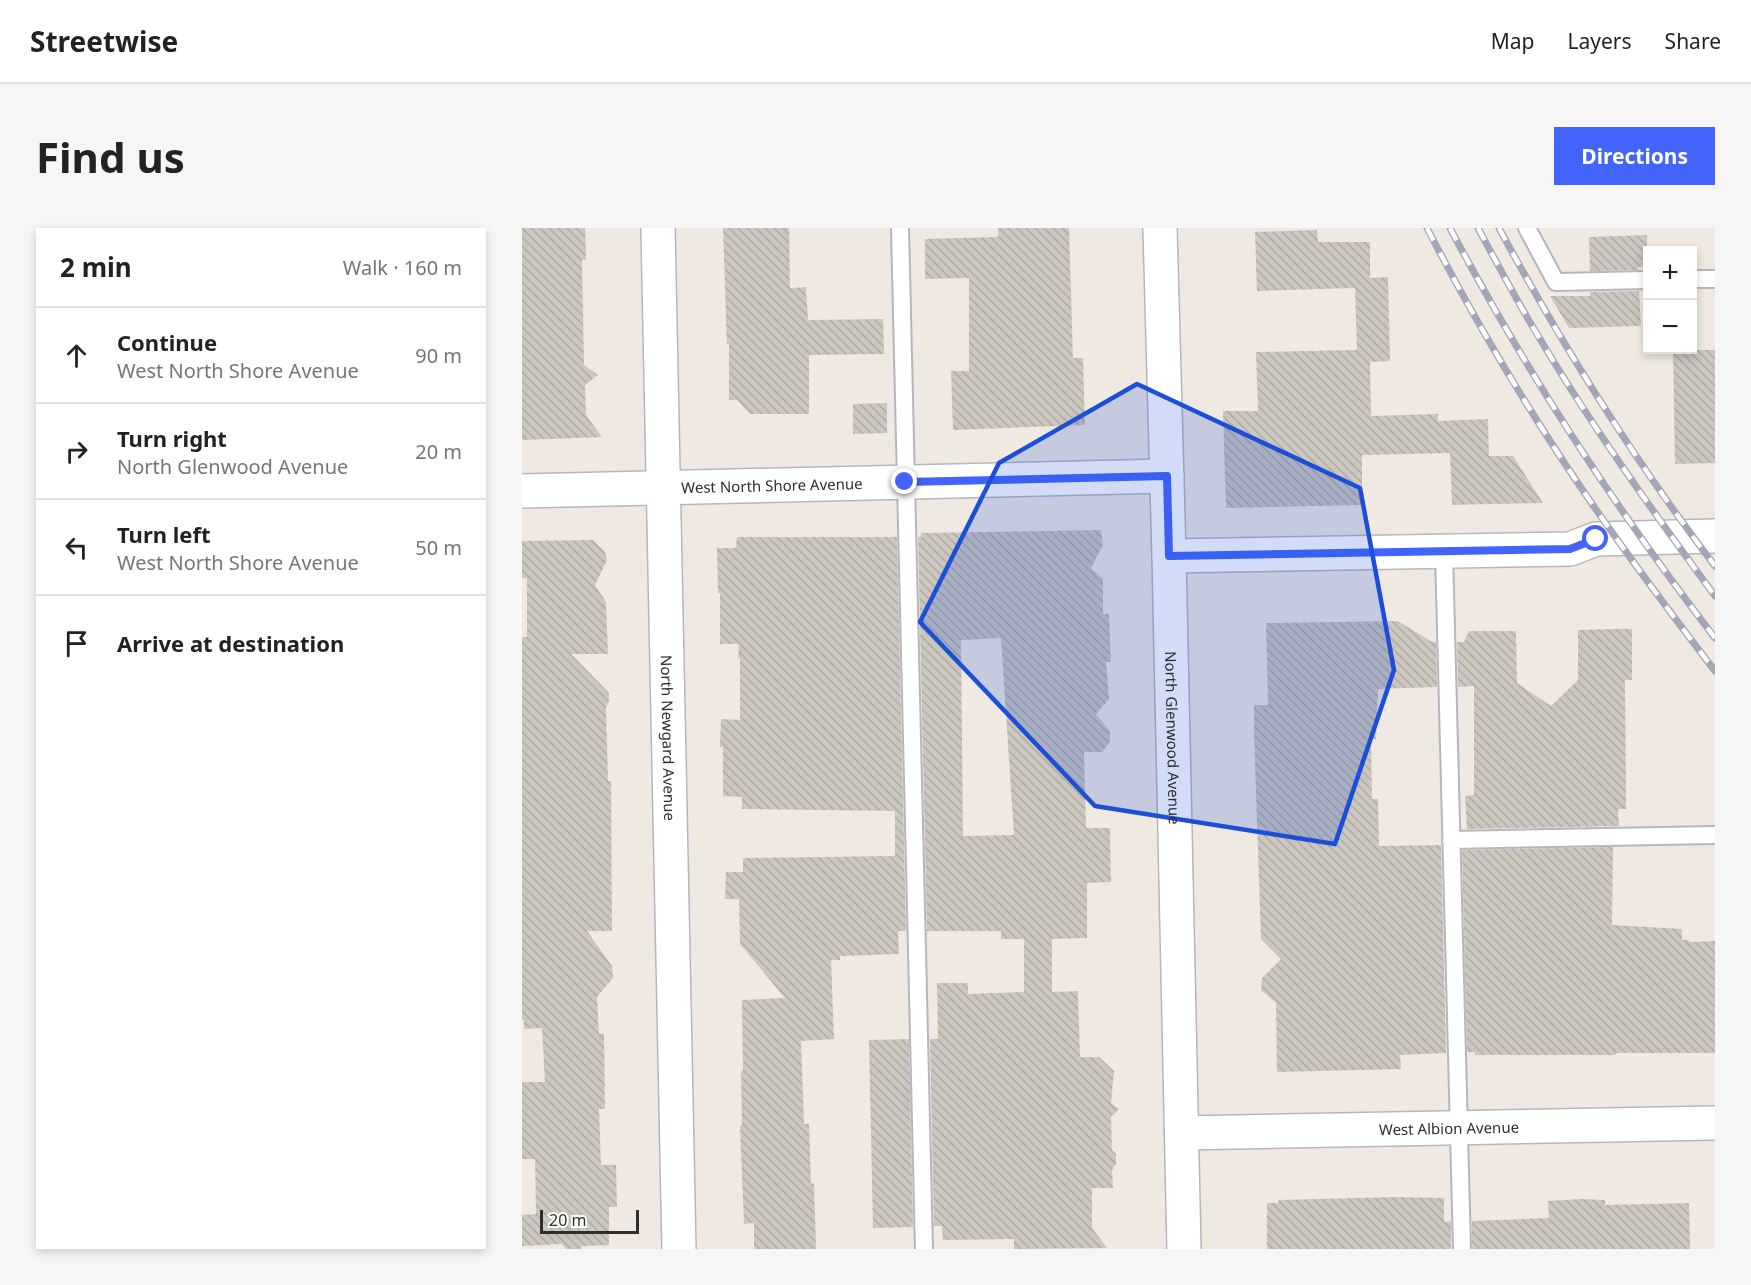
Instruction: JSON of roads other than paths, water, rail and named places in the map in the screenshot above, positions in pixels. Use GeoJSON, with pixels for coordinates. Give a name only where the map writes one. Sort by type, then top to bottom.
{"type":"FeatureCollection","features":[{"type":"Feature","properties":{"kind":"street","name":"North Newgard Avenue"},"geometry":{"type":"LineString","coordinates":[[658,228],[680,1249]]}},
{"type":"Feature","properties":{"kind":"street","name":"North Glenwood Avenue"},"geometry":{"type":"LineString","coordinates":[[1160,228],[1184,1249]]}},
{"type":"Feature","properties":{"kind":"street","name":"West North Shore Avenue"},"geometry":{"type":"LineString","coordinates":[[522,491],[1167,476]]}},
{"type":"Feature","properties":{"kind":"street"},"geometry":{"type":"LineString","coordinates":[[1169,556],[1570,549],[1596,539],[1715,536]]}},
{"type":"Feature","properties":{"kind":"street"},"geometry":{"type":"LineString","coordinates":[[1570,549],[1598,560],[1715,558]]}},
{"type":"Feature","properties":{"kind":"street","name":"West Albion Avenue"},"geometry":{"type":"LineString","coordinates":[[1182,1133],[1458,1126],[1715,1123]]}},
{"type":"Feature","properties":{"kind":"lane"},"geometry":{"type":"LineString","coordinates":[[900,228],[924,1249]]}},
{"type":"Feature","properties":{"kind":"lane"},"geometry":{"type":"LineString","coordinates":[[1527,228],[1556,282],[1643,280]]}},
{"type":"Feature","properties":{"kind":"lane"},"geometry":{"type":"LineString","coordinates":[[1697,279],[1715,279]]}},
{"type":"Feature","properties":{"kind":"lane"},"geometry":{"type":"LineString","coordinates":[[1444,552],[1462,1249]]}},
{"type":"Feature","properties":{"kind":"lane"},"geometry":{"type":"LineString","coordinates":[[1451,840],[1715,835]]}},
{"type":"Feature","properties":{"kind":"railway"},"geometry":{"type":"LineString","coordinates":[[1427,228],[1494,350],[1559,454],[1624,548],[1715,671]]}},
{"type":"Feature","properties":{"kind":"railway"},"geometry":{"type":"LineString","coordinates":[[1450,228],[1510,335],[1574,439],[1643,540],[1715,638]]}},
{"type":"Feature","properties":{"kind":"railway"},"geometry":{"type":"LineString","coordinates":[[1478,228],[1508,284],[1581,405],[1715,596]]}},
{"type":"Feature","properties":{"kind":"railway"},"geometry":{"type":"LineString","coordinates":[[1499,228],[1600,401],[1656,485],[1715,566]]}}]}
